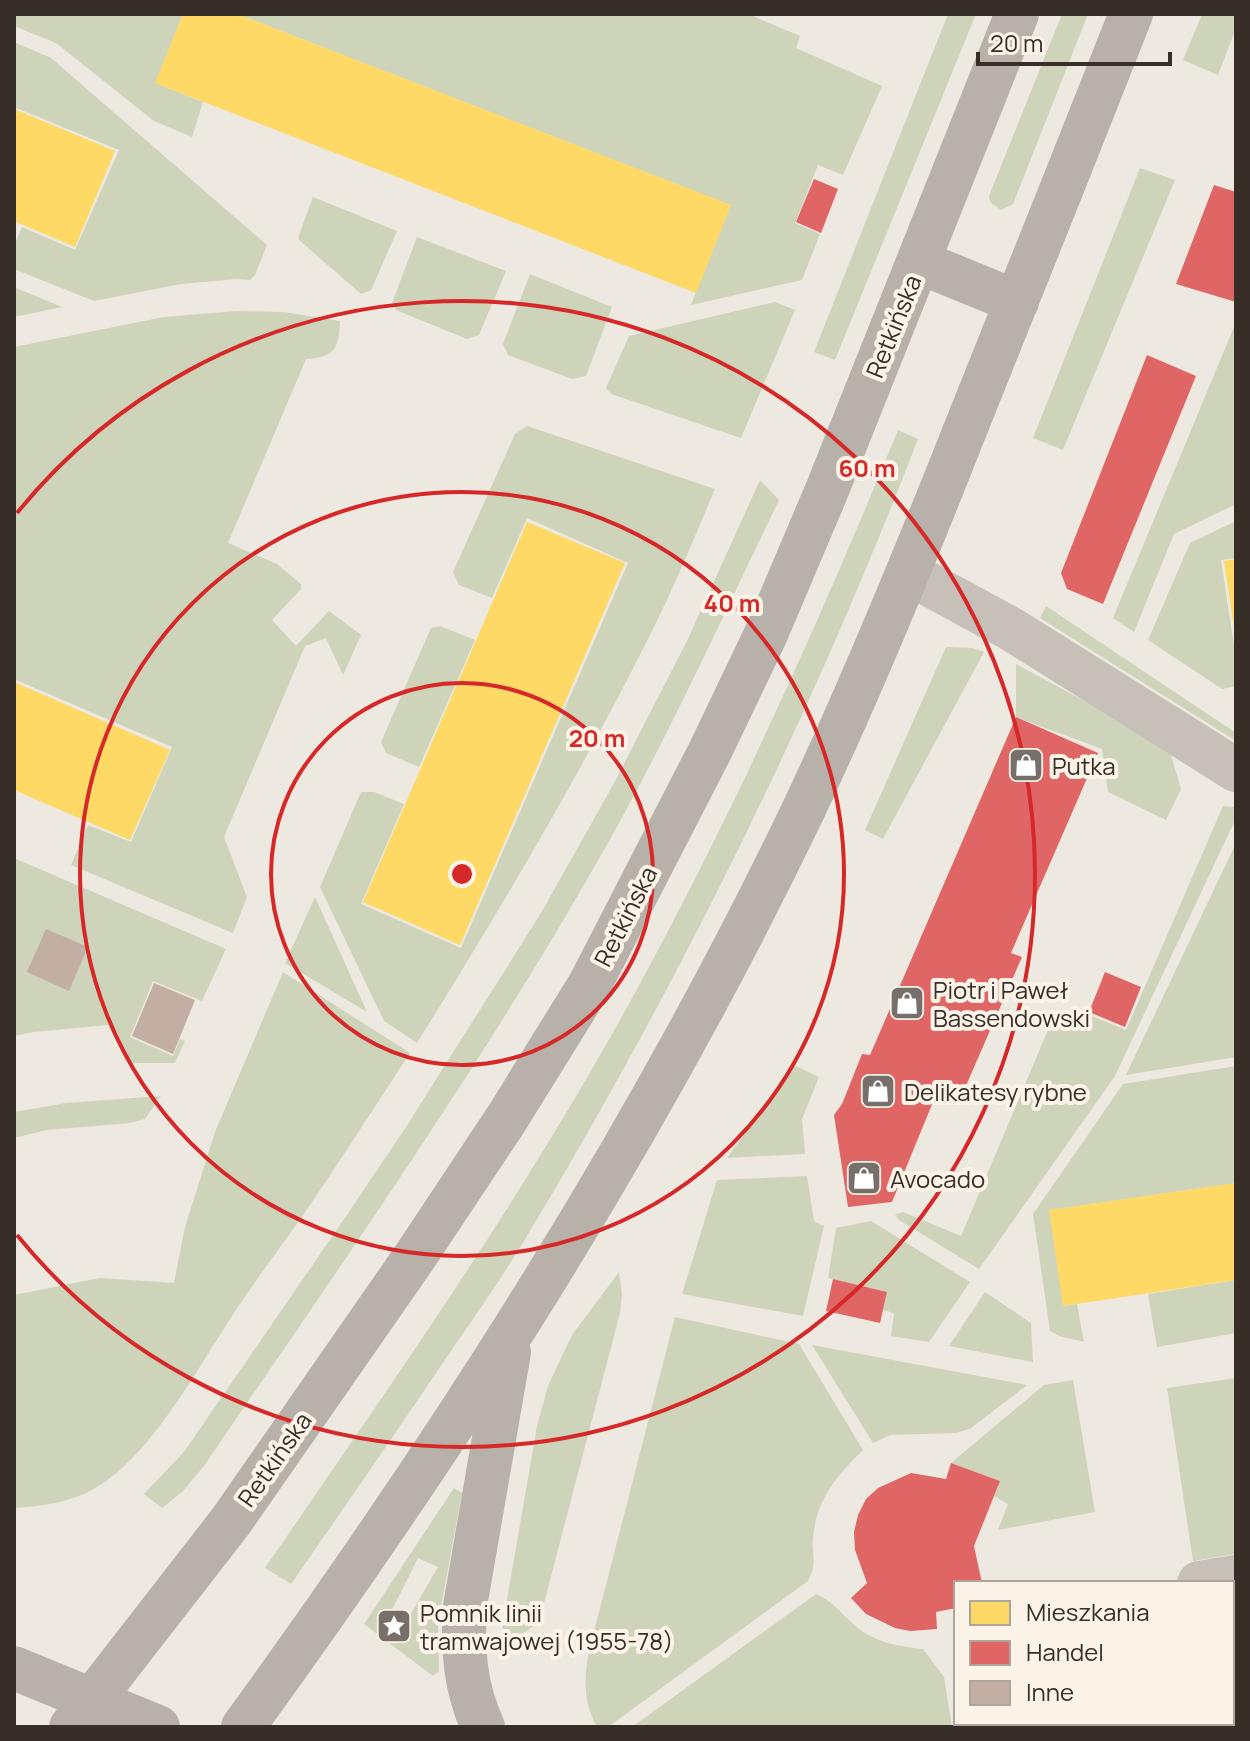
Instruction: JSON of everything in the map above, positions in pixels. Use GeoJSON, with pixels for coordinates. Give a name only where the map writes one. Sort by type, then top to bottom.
{"type":"FeatureCollection","features":[{"type":"Feature","properties":{"kind":"street","name":"Retkińska"},"geometry":{"type":"LineString","coordinates":[[82,1714],[240,1508],[416,1255],[590,984],[710,751],[766,634],[1017,14]]}},
{"type":"Feature","properties":{"kind":"street"},"geometry":{"type":"LineString","coordinates":[[243,1727],[436,1450],[513,1331],[628,1142],[708,999],[803,811],[908,573],[1131,14]]}},
{"type":"Feature","properties":{"kind":"street"},"geometry":{"type":"LineString","coordinates":[[919,262],[1017,302]]}},
{"type":"Feature","properties":{"kind":"street"},"geometry":{"type":"LineString","coordinates":[[908,573],[1011,629],[1236,770]]}},
{"type":"Feature","properties":{"kind":"street"},"geometry":{"type":"LineString","coordinates":[[483,1727],[462,1646],[465,1606],[513,1331]]}},
{"type":"Feature","properties":{"kind":"street"},"geometry":{"type":"LineString","coordinates":[[1211,1581],[1236,1577]]}},
{"type":"Feature","properties":{"kind":"street"},"geometry":{"type":"LineString","coordinates":[[14,1668],[82,1714],[158,1727]]}},
{"type":"Feature","properties":{"kind":"green space"},"geometry":{"type":"Polygon","coordinates":[[[14,14],[183,14],[156,83],[203,102],[192,137],[154,121],[56,43],[14,26],[14,14]]]}},
{"type":"Feature","properties":{"kind":"green space"},"geometry":{"type":"Polygon","coordinates":[[[237,14],[748,14],[800,36],[796,48],[882,86],[843,175],[818,165],[795,223],[820,234],[802,280],[691,305],[730,205],[237,14]]]}},
{"type":"Feature","properties":{"kind":"green space"},"geometry":{"type":"Polygon","coordinates":[[[948,14],[976,14],[835,360],[814,352],[948,14]]]}},
{"type":"Feature","properties":{"kind":"green space"},"geometry":{"type":"Polygon","coordinates":[[[1062,14],[1088,14],[1013,204],[1001,210],[990,202],[989,196],[1062,14]]]}},
{"type":"Feature","properties":{"kind":"green space"},"geometry":{"type":"Polygon","coordinates":[[[1202,14],[1236,14],[1236,28],[1218,75],[1183,60],[1202,14]]]}},
{"type":"Feature","properties":{"kind":"green space"},"geometry":{"type":"Polygon","coordinates":[[[14,42],[51,58],[267,245],[255,275],[250,280],[181,284],[94,301],[14,269],[14,246],[22,227],[75,250],[119,150],[14,107],[14,42]]]}},
{"type":"Feature","properties":{"kind":"green space"},"geometry":{"type":"Polygon","coordinates":[[[1140,168],[1175,180],[1063,450],[1033,438],[1140,168]]]}},
{"type":"Feature","properties":{"kind":"green space"},"geometry":{"type":"Polygon","coordinates":[[[313,197],[397,231],[371,290],[361,294],[299,240],[313,197]]]}},
{"type":"Feature","properties":{"kind":"green space"},"geometry":{"type":"Polygon","coordinates":[[[417,237],[506,271],[479,335],[467,339],[396,310],[392,303],[417,237]]]}},
{"type":"Feature","properties":{"kind":"green space"},"geometry":{"type":"Polygon","coordinates":[[[530,274],[612,307],[586,376],[572,379],[508,355],[503,344],[530,274]]]}},
{"type":"Feature","properties":{"kind":"green space"},"geometry":{"type":"Polygon","coordinates":[[[14,287],[62,307],[14,317],[14,287]]]}},
{"type":"Feature","properties":{"kind":"green space"},"geometry":{"type":"Polygon","coordinates":[[[775,302],[795,310],[741,438],[611,394],[606,388],[629,336],[775,302]]]}},
{"type":"Feature","properties":{"kind":"green space"},"geometry":{"type":"Polygon","coordinates":[[[237,311],[284,312],[340,321],[334,350],[306,359],[228,543],[277,564],[301,584],[301,589],[272,620],[296,646],[329,611],[361,635],[343,675],[326,638],[305,646],[224,837],[247,897],[233,933],[71,865],[88,825],[131,842],[172,747],[14,679],[14,347],[164,317],[237,311]]]}},
{"type":"Feature","properties":{"kind":"green space"},"geometry":{"type":"Polygon","coordinates":[[[1236,322],[1236,504],[1174,534],[1134,632],[1113,618],[1236,322]]]}},
{"type":"Feature","properties":{"kind":"green space"},"geometry":{"type":"Polygon","coordinates":[[[527,426],[715,489],[661,612],[598,735],[510,890],[417,1043],[384,1021],[320,887],[361,792],[374,792],[404,804],[361,904],[461,948],[628,563],[527,518],[492,598],[459,585],[453,572],[515,434],[527,426]]]}},
{"type":"Feature","properties":{"kind":"green space"},"geometry":{"type":"Polygon","coordinates":[[[898,430],[918,439],[877,543],[787,748],[688,948],[581,1145],[514,1257],[291,1584],[265,1568],[506,1211],[637,989],[709,852],[775,713],[898,430]]]}},
{"type":"Feature","properties":{"kind":"green space"},"geometry":{"type":"Polygon","coordinates":[[[760,480],[779,500],[670,725],[600,857],[507,1013],[357,1241],[204,1466],[183,1491],[162,1508],[144,1494],[184,1452],[338,1228],[406,1127],[541,913],[613,785],[687,641],[760,480]]]}},
{"type":"Feature","properties":{"kind":"green space"},"geometry":{"type":"Polygon","coordinates":[[[1236,521],[1236,558],[1221,560],[1236,659],[1236,686],[1222,689],[1148,640],[1190,543],[1236,521]]]}},
{"type":"Feature","properties":{"kind":"green space"},"geometry":{"type":"Polygon","coordinates":[[[1046,606],[1236,733],[1236,741],[1040,618],[1046,606]]]}},
{"type":"Feature","properties":{"kind":"green space"},"geometry":{"type":"Polygon","coordinates":[[[440,626],[475,640],[419,767],[386,753],[381,742],[431,628],[440,626]]]}},
{"type":"Feature","properties":{"kind":"green space"},"geometry":{"type":"Polygon","coordinates":[[[946,647],[972,648],[984,652],[883,839],[865,830],[946,647]]]}},
{"type":"Feature","properties":{"kind":"green space"},"geometry":{"type":"Polygon","coordinates":[[[1016,664],[1090,704],[1171,755],[1181,789],[1166,820],[1108,792],[1102,749],[1016,717],[1016,664]]]}},
{"type":"Feature","properties":{"kind":"green space"},"geometry":{"type":"Polygon","coordinates":[[[1223,806],[1236,807],[1236,818],[1115,1076],[979,1269],[899,1220],[895,1215],[903,1212],[961,1236],[1053,1018],[1077,1010],[1126,1030],[1223,806]]]}},
{"type":"Feature","properties":{"kind":"green space"},"geometry":{"type":"Polygon","coordinates":[[[1236,843],[1236,1057],[1126,1075],[1236,843]]]}},
{"type":"Feature","properties":{"kind":"green space"},"geometry":{"type":"Polygon","coordinates":[[[14,858],[226,949],[202,1001],[153,981],[130,1037],[173,1056],[180,1039],[185,1041],[175,1063],[131,1063],[108,1025],[14,1036],[14,858]]]}},
{"type":"Feature","properties":{"kind":"green space"},"geometry":{"type":"Polygon","coordinates":[[[315,897],[367,1012],[285,963],[315,897]]]}},
{"type":"Feature","properties":{"kind":"green space"},"geometry":{"type":"Polygon","coordinates":[[[283,972],[410,1053],[180,1397],[145,1444],[96,1488],[50,1504],[14,1508],[14,1295],[100,1278],[174,1283],[185,1227],[215,1132],[283,972]]]}},
{"type":"Feature","properties":{"kind":"green space"},"geometry":{"type":"Polygon","coordinates":[[[794,1065],[819,1077],[802,1119],[805,1154],[727,1158],[794,1065]]]}},
{"type":"Feature","properties":{"kind":"green space"},"geometry":{"type":"Polygon","coordinates":[[[1236,1066],[1236,1183],[1050,1210],[1064,1306],[1077,1304],[1084,1342],[1050,1331],[1033,1214],[1123,1084],[1236,1066]]]}},
{"type":"Feature","properties":{"kind":"green space"},"geometry":{"type":"Polygon","coordinates":[[[161,1096],[145,1119],[47,1130],[14,1138],[14,1112],[66,1103],[161,1096]]]}},
{"type":"Feature","properties":{"kind":"green space"},"geometry":{"type":"Polygon","coordinates":[[[807,1176],[814,1221],[824,1226],[803,1316],[682,1294],[717,1180],[807,1176]]]}},
{"type":"Feature","properties":{"kind":"green space"},"geometry":{"type":"Polygon","coordinates":[[[871,1221],[970,1282],[929,1342],[891,1336],[894,1313],[883,1310],[887,1292],[828,1278],[836,1228],[871,1221]]]}},
{"type":"Feature","properties":{"kind":"green space"},"geometry":{"type":"Polygon","coordinates":[[[619,1272],[622,1294],[620,1313],[539,1622],[502,1648],[503,1623],[537,1426],[548,1386],[572,1335],[619,1272]]]}},
{"type":"Feature","properties":{"kind":"green space"},"geometry":{"type":"Polygon","coordinates":[[[1236,1280],[1236,1333],[1157,1347],[1148,1294],[1236,1280]]]}},
{"type":"Feature","properties":{"kind":"green space"},"geometry":{"type":"Polygon","coordinates":[[[985,1292],[1031,1323],[1033,1362],[949,1346],[985,1292]]]}},
{"type":"Feature","properties":{"kind":"green space"},"geometry":{"type":"Polygon","coordinates":[[[675,1317],[799,1344],[863,1450],[837,1478],[824,1499],[815,1523],[813,1569],[808,1581],[608,1727],[597,1727],[586,1690],[589,1651],[675,1317]]]}},
{"type":"Feature","properties":{"kind":"green space"},"geometry":{"type":"Polygon","coordinates":[[[812,1345],[1027,1385],[970,1429],[956,1433],[890,1435],[873,1443],[812,1345]]]}},
{"type":"Feature","properties":{"kind":"green space"},"geometry":{"type":"Polygon","coordinates":[[[1236,1378],[1236,1554],[1193,1561],[1167,1388],[1236,1378]]]}},
{"type":"Feature","properties":{"kind":"green space"},"geometry":{"type":"Polygon","coordinates":[[[1073,1380],[1095,1512],[998,1530],[1008,1504],[994,1496],[1000,1481],[951,1463],[1044,1385],[1073,1380]]]}},
{"type":"Feature","properties":{"kind":"green space"},"geometry":{"type":"Polygon","coordinates":[[[454,1488],[462,1493],[438,1623],[439,1671],[433,1676],[364,1624],[454,1488]],[[418,1558],[394,1606],[381,1623],[398,1636],[438,1567],[418,1558]]]}},
{"type":"Feature","properties":{"kind":"green space"},"geometry":{"type":"Polygon","coordinates":[[[816,1594],[876,1639],[923,1649],[944,1677],[952,1727],[632,1727],[816,1594]]]}},
{"type":"Feature","properties":{"kind":"building: Mieszkania"},"geometry":{"type":"Polygon","coordinates":[[[183,14],[237,14],[731,205],[696,293],[155,83],[183,14]]]}},
{"type":"Feature","properties":{"kind":"building: Mieszkania"},"geometry":{"type":"Polygon","coordinates":[[[14,109],[115,151],[75,247],[14,221],[14,109]]]}},
{"type":"Feature","properties":{"kind":"building: Mieszkania"},"geometry":{"type":"Polygon","coordinates":[[[527,522],[625,563],[460,945],[363,902],[527,522]]]}},
{"type":"Feature","properties":{"kind":"building: Mieszkania"},"geometry":{"type":"Polygon","coordinates":[[[1236,559],[1236,628],[1234,628],[1224,561],[1236,559]]]}},
{"type":"Feature","properties":{"kind":"building: Mieszkania"},"geometry":{"type":"Polygon","coordinates":[[[14,682],[170,750],[130,840],[14,790],[14,682]]]}},
{"type":"Feature","properties":{"kind":"building: Mieszkania"},"geometry":{"type":"Polygon","coordinates":[[[1236,1183],[1236,1280],[1063,1306],[1049,1210],[1236,1183]]]}},
{"type":"Feature","properties":{"kind":"building: Handel"},"geometry":{"type":"Polygon","coordinates":[[[814,179],[838,189],[821,233],[796,222],[814,179]]]}},
{"type":"Feature","properties":{"kind":"building: Handel"},"geometry":{"type":"Polygon","coordinates":[[[1214,185],[1236,192],[1236,302],[1176,284],[1214,185]]]}},
{"type":"Feature","properties":{"kind":"building: Handel"},"geometry":{"type":"Polygon","coordinates":[[[1147,355],[1196,376],[1103,604],[1067,589],[1061,573],[1147,355]]]}},
{"type":"Feature","properties":{"kind":"building: Handel"},"geometry":{"type":"Polygon","coordinates":[[[1016,717],[1098,753],[1011,953],[1022,957],[965,1088],[942,1080],[892,1202],[848,1207],[834,1115],[842,1104],[862,1054],[870,1055],[1016,717]]]}},
{"type":"Feature","properties":{"kind":"building: Handel"},"geometry":{"type":"Polygon","coordinates":[[[1105,972],[1141,987],[1125,1027],[1089,1012],[1105,972]]]}},
{"type":"Feature","properties":{"kind":"building: Handel"},"geometry":{"type":"Polygon","coordinates":[[[833,1279],[887,1292],[880,1323],[826,1311],[833,1279]]]}},
{"type":"Feature","properties":{"kind":"building: Handel"},"geometry":{"type":"Polygon","coordinates":[[[951,1463],[1000,1481],[974,1546],[982,1581],[954,1581],[954,1608],[936,1612],[937,1629],[910,1631],[895,1628],[866,1614],[851,1598],[867,1583],[855,1550],[854,1532],[858,1515],[866,1499],[878,1488],[911,1473],[946,1479],[951,1463]]]}},
{"type":"Feature","properties":{"kind":"building: Handel"},"geometry":{"type":"Polygon","coordinates":[[[972,1725],[1125,1727],[973,1727],[972,1725]]]}},
{"type":"Feature","properties":{"kind":"building: Inne"},"geometry":{"type":"Polygon","coordinates":[[[46,929],[88,947],[69,991],[27,972],[46,929]]]}},
{"type":"Feature","properties":{"kind":"building: Inne"},"geometry":{"type":"Polygon","coordinates":[[[154,983],[195,1000],[173,1054],[132,1036],[154,983]]]}},
{"type":"Feature","properties":{"kind":"place","name":"Putka"},"geometry":{"type":"Point","coordinates":[1026,765]}},
{"type":"Feature","properties":{"kind":"place","name":"Piotr i Paweł Bassendowski"},"geometry":{"type":"Point","coordinates":[907,1003]}},
{"type":"Feature","properties":{"kind":"place","name":"Delikatesy rybne"},"geometry":{"type":"Point","coordinates":[878,1091]}},
{"type":"Feature","properties":{"kind":"place","name":"Avocado"},"geometry":{"type":"Point","coordinates":[864,1178]}},
{"type":"Feature","properties":{"kind":"place","name":"Pomnik linii tramwajowej (1955-78)"},"geometry":{"type":"Point","coordinates":[394,1626]}}]}
